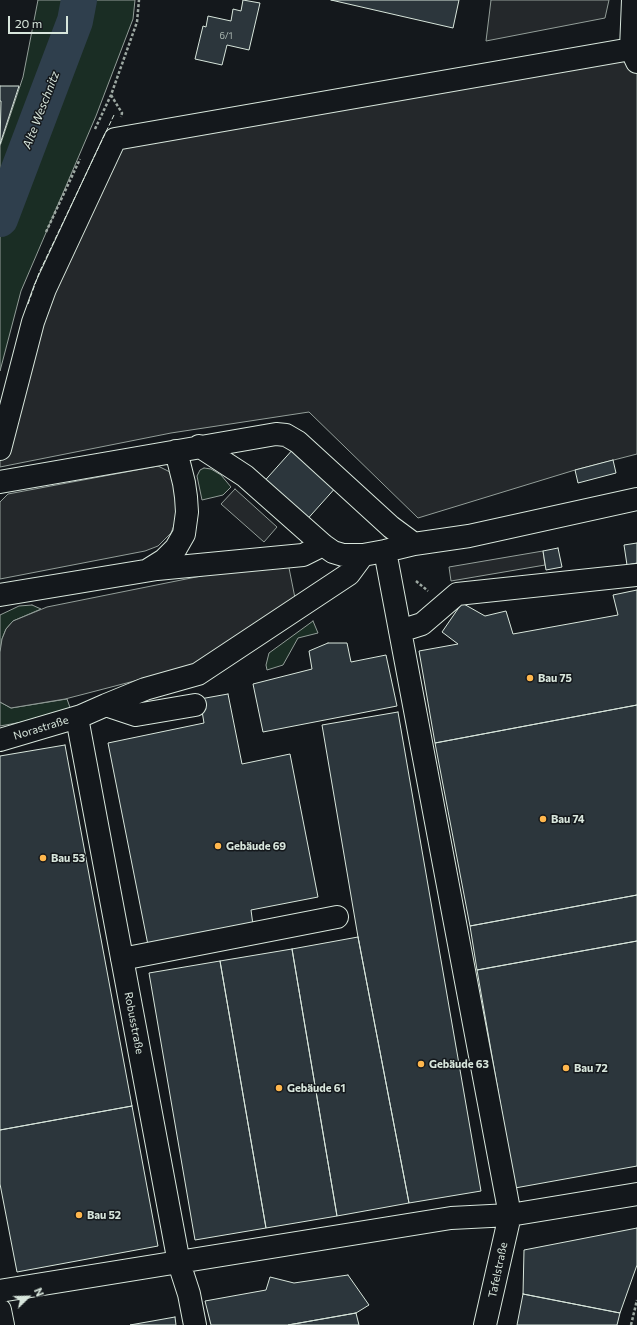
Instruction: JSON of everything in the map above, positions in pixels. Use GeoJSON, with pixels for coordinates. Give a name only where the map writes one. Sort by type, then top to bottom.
{"type":"FeatureCollection","features":[{"type":"Feature","properties":{"kind":"street"},"geometry":{"type":"LineString","coordinates":[[0,449],[34,322],[45,289],[115,139],[634,56],[632,0]]}},
{"type":"Feature","properties":{"kind":"street"},"geometry":{"type":"LineString","coordinates":[[0,482],[199,446],[276,434],[286,435],[298,442],[391,527],[414,544]]}},
{"type":"Feature","properties":{"kind":"street"},"geometry":{"type":"LineString","coordinates":[[199,446],[245,476],[322,545],[333,552],[343,555],[363,555],[414,544],[469,536],[637,499]]}},
{"type":"Feature","properties":{"kind":"street"},"geometry":{"type":"LineString","coordinates":[[147,571],[164,560],[176,548],[184,534],[187,512],[186,497],[176,451]]}},
{"type":"Feature","properties":{"kind":"street"},"geometry":{"type":"LineString","coordinates":[[0,595],[147,571],[303,555],[322,545]]}},
{"type":"Feature","properties":{"kind":"street"},"geometry":{"type":"LineString","coordinates":[[386,551],[510,1215]]}},
{"type":"Feature","properties":{"kind":"street","name":"Norastraße"},"geometry":{"type":"LineString","coordinates":[[0,740],[80,718],[106,705],[145,689],[198,674],[348,574],[363,555]]}},
{"type":"Feature","properties":{"kind":"street"},"geometry":{"type":"LineString","coordinates":[[400,631],[422,624],[457,594],[637,575]]}},
{"type":"Feature","properties":{"kind":"street"},"geometry":{"type":"LineString","coordinates":[[106,705],[136,715],[194,705]]}},
{"type":"Feature","properties":{"kind":"street","name":"Robusstraße"},"geometry":{"type":"LineString","coordinates":[[80,718],[79,729],[179,1263],[189,1294],[195,1325]]}},
{"type":"Feature","properties":{"kind":"street"},"geometry":{"type":"LineString","coordinates":[[122,959],[337,917]]}},
{"type":"Feature","properties":{"kind":"street"},"geometry":{"type":"LineString","coordinates":[[0,1292],[451,1218],[510,1215],[637,1194]]}},
{"type":"Feature","properties":{"kind":"street","name":"Tafelstraße"},"geometry":{"type":"LineString","coordinates":[[486,1325],[510,1215]]}},
{"type":"Feature","properties":{"kind":"street"},"geometry":{"type":"LineString","coordinates":[[0,1310],[3,1325]]}},
{"type":"Feature","properties":{"kind":"path"},"geometry":{"type":"LineString","coordinates":[[116,80],[137,22],[139,0]]}},
{"type":"Feature","properties":{"kind":"path"},"geometry":{"type":"LineString","coordinates":[[631,1325],[637,1300]]}},
{"type":"Feature","properties":{"kind":"green space"},"geometry":{"type":"Polygon","coordinates":[[[38,0],[135,0],[133,19],[96,116],[21,291],[0,371],[0,146],[23,77],[38,0]]]}},
{"type":"Feature","properties":{"kind":"green space"},"geometry":{"type":"Polygon","coordinates":[[[204,468],[211,469],[221,475],[231,487],[223,495],[202,500],[197,476],[200,470],[204,468]]]}},
{"type":"Feature","properties":{"kind":"green space"},"geometry":{"type":"Polygon","coordinates":[[[32,605],[41,609],[13,621],[6,629],[2,639],[0,656],[0,615],[19,606],[32,605]]]}},
{"type":"Feature","properties":{"kind":"green space"},"geometry":{"type":"Polygon","coordinates":[[[313,621],[318,633],[298,638],[283,665],[267,670],[266,665],[269,653],[313,621]]]}},
{"type":"Feature","properties":{"kind":"green space"},"geometry":{"type":"Polygon","coordinates":[[[67,699],[72,713],[0,726],[0,702],[11,708],[67,699]]]}},
{"type":"Feature","properties":{"kind":"shaded area"},"geometry":{"type":"Polygon","coordinates":[[[491,0],[609,0],[605,18],[486,41],[491,0]]]}},
{"type":"Feature","properties":{"kind":"shaded area"},"geometry":{"type":"Polygon","coordinates":[[[637,40],[637,454],[575,470],[418,518],[309,412],[171,433],[0,467],[0,450],[33,322],[115,139],[637,40]]]}},
{"type":"Feature","properties":{"kind":"shaded area"},"geometry":{"type":"Polygon","coordinates":[[[158,466],[170,472],[178,504],[176,520],[171,533],[158,546],[145,551],[0,579],[0,502],[8,494],[158,466]]]}},
{"type":"Feature","properties":{"kind":"shaded area"},"geometry":{"type":"Polygon","coordinates":[[[235,489],[277,527],[264,542],[221,504],[235,489]]]}},
{"type":"Feature","properties":{"kind":"shaded area"},"geometry":{"type":"Polygon","coordinates":[[[543,551],[545,565],[451,581],[449,567],[543,551]]]}},
{"type":"Feature","properties":{"kind":"shaded area"},"geometry":{"type":"Polygon","coordinates":[[[288,563],[295,598],[192,666],[65,699],[11,708],[0,702],[0,652],[2,639],[6,629],[13,621],[47,607],[241,568],[288,563]]]}},
{"type":"Feature","properties":{"kind":"building"},"geometry":{"type":"Polygon","coordinates":[[[243,0],[260,3],[249,50],[227,45],[222,65],[195,59],[203,26],[206,27],[208,16],[231,21],[233,9],[241,11],[243,0]]]}},
{"type":"Feature","properties":{"kind":"building"},"geometry":{"type":"Polygon","coordinates":[[[331,0],[459,0],[453,28],[331,0]]]}},
{"type":"Feature","properties":{"kind":"building"},"geometry":{"type":"Polygon","coordinates":[[[0,86],[19,86],[0,144],[1,101],[0,86]]]}},
{"type":"Feature","properties":{"kind":"building"},"geometry":{"type":"Polygon","coordinates":[[[295,447],[338,485],[303,524],[260,486],[295,447]]]}},
{"type":"Feature","properties":{"kind":"building"},"geometry":{"type":"Polygon","coordinates":[[[613,460],[616,473],[578,483],[575,470],[613,460]]]}},
{"type":"Feature","properties":{"kind":"building"},"geometry":{"type":"Polygon","coordinates":[[[637,543],[637,563],[627,565],[624,545],[637,543]]]}},
{"type":"Feature","properties":{"kind":"building"},"geometry":{"type":"Polygon","coordinates":[[[558,548],[562,567],[546,570],[543,551],[558,548]]]}},
{"type":"Feature","properties":{"kind":"building","name":"Bau 75"},"geometry":{"type":"Polygon","coordinates":[[[637,590],[637,705],[435,743],[419,651],[458,644],[442,632],[462,603],[485,616],[506,611],[513,634],[618,615],[613,595],[637,590]]]}},
{"type":"Feature","properties":{"kind":"building"},"geometry":{"type":"Polygon","coordinates":[[[328,643],[347,643],[351,662],[386,655],[397,706],[263,732],[253,684],[312,669],[309,651],[328,643]]]}},
{"type":"Feature","properties":{"kind":"building","name":"Gebäude 69"},"geometry":{"type":"Polygon","coordinates":[[[228,694],[242,764],[290,754],[318,897],[251,910],[253,925],[148,945],[108,743],[204,723],[200,699],[228,694]]]}},
{"type":"Feature","properties":{"kind":"building","name":"Bau 74"},"geometry":{"type":"Polygon","coordinates":[[[637,705],[637,895],[470,926],[435,743],[637,705]]]}},
{"type":"Feature","properties":{"kind":"building","name":"Gebäude 63"},"geometry":{"type":"Polygon","coordinates":[[[398,712],[481,1191],[409,1203],[358,937],[322,725],[398,712]]]}},
{"type":"Feature","properties":{"kind":"building","name":"Bau 53"},"geometry":{"type":"Polygon","coordinates":[[[65,745],[132,1106],[0,1130],[0,756],[65,745]]]}},
{"type":"Feature","properties":{"kind":"building"},"geometry":{"type":"Polygon","coordinates":[[[637,895],[637,941],[477,970],[470,926],[637,895]]]}},
{"type":"Feature","properties":{"kind":"building"},"geometry":{"type":"Polygon","coordinates":[[[358,937],[409,1203],[337,1216],[292,949],[358,937]]]}},
{"type":"Feature","properties":{"kind":"building","name":"Bau 72"},"geometry":{"type":"Polygon","coordinates":[[[637,941],[637,1166],[515,1188],[477,970],[637,941]]]}},
{"type":"Feature","properties":{"kind":"building","name":"Gebäude 61"},"geometry":{"type":"Polygon","coordinates":[[[292,949],[337,1216],[266,1228],[220,961],[292,949]]]}},
{"type":"Feature","properties":{"kind":"building"},"geometry":{"type":"Polygon","coordinates":[[[220,961],[266,1228],[195,1240],[149,973],[220,961]]]}},
{"type":"Feature","properties":{"kind":"building","name":"Bau 52"},"geometry":{"type":"Polygon","coordinates":[[[132,1106],[158,1246],[17,1272],[0,1184],[0,1130],[132,1106]]]}},
{"type":"Feature","properties":{"kind":"building"},"geometry":{"type":"Polygon","coordinates":[[[637,1228],[637,1265],[620,1313],[523,1294],[524,1250],[637,1228]]]}},
{"type":"Feature","properties":{"kind":"building"},"geometry":{"type":"Polygon","coordinates":[[[348,1275],[369,1305],[356,1313],[288,1325],[211,1325],[205,1301],[266,1290],[270,1277],[294,1283],[348,1275]]]}},
{"type":"Feature","properties":{"kind":"building"},"geometry":{"type":"Polygon","coordinates":[[[523,1294],[620,1313],[617,1325],[517,1325],[523,1294]]]}},
{"type":"Feature","properties":{"kind":"building"},"geometry":{"type":"Polygon","coordinates":[[[356,1313],[359,1325],[288,1325],[356,1313]]]}},
{"type":"Feature","properties":{"kind":"building"},"geometry":{"type":"Polygon","coordinates":[[[175,1317],[176,1325],[130,1325],[175,1317]]]}},
{"type":"Feature","properties":{"kind":"waterway","name":"Alte Weschnitz"},"geometry":{"type":"LineString","coordinates":[[0,219],[75,21],[79,0]]}},
{"type":"Feature","properties":{"kind":"fence"},"geometry":{"type":"LineString","coordinates":[[28,304],[39,273],[114,115]]}},
{"type":"Feature","properties":{"kind":"place","name":"Bau 75"},"geometry":{"type":"Point","coordinates":[530,678]}},
{"type":"Feature","properties":{"kind":"place","name":"Bau 74"},"geometry":{"type":"Point","coordinates":[543,819]}},
{"type":"Feature","properties":{"kind":"place","name":"Gebäude 69"},"geometry":{"type":"Point","coordinates":[218,846]}},
{"type":"Feature","properties":{"kind":"place","name":"Bau 53"},"geometry":{"type":"Point","coordinates":[43,858]}},
{"type":"Feature","properties":{"kind":"place","name":"Gebäude 63"},"geometry":{"type":"Point","coordinates":[421,1064]}},
{"type":"Feature","properties":{"kind":"place","name":"Bau 72"},"geometry":{"type":"Point","coordinates":[566,1068]}},
{"type":"Feature","properties":{"kind":"place","name":"Gebäude 61"},"geometry":{"type":"Point","coordinates":[279,1088]}},
{"type":"Feature","properties":{"kind":"place","name":"Bau 52"},"geometry":{"type":"Point","coordinates":[79,1215]}}]}
